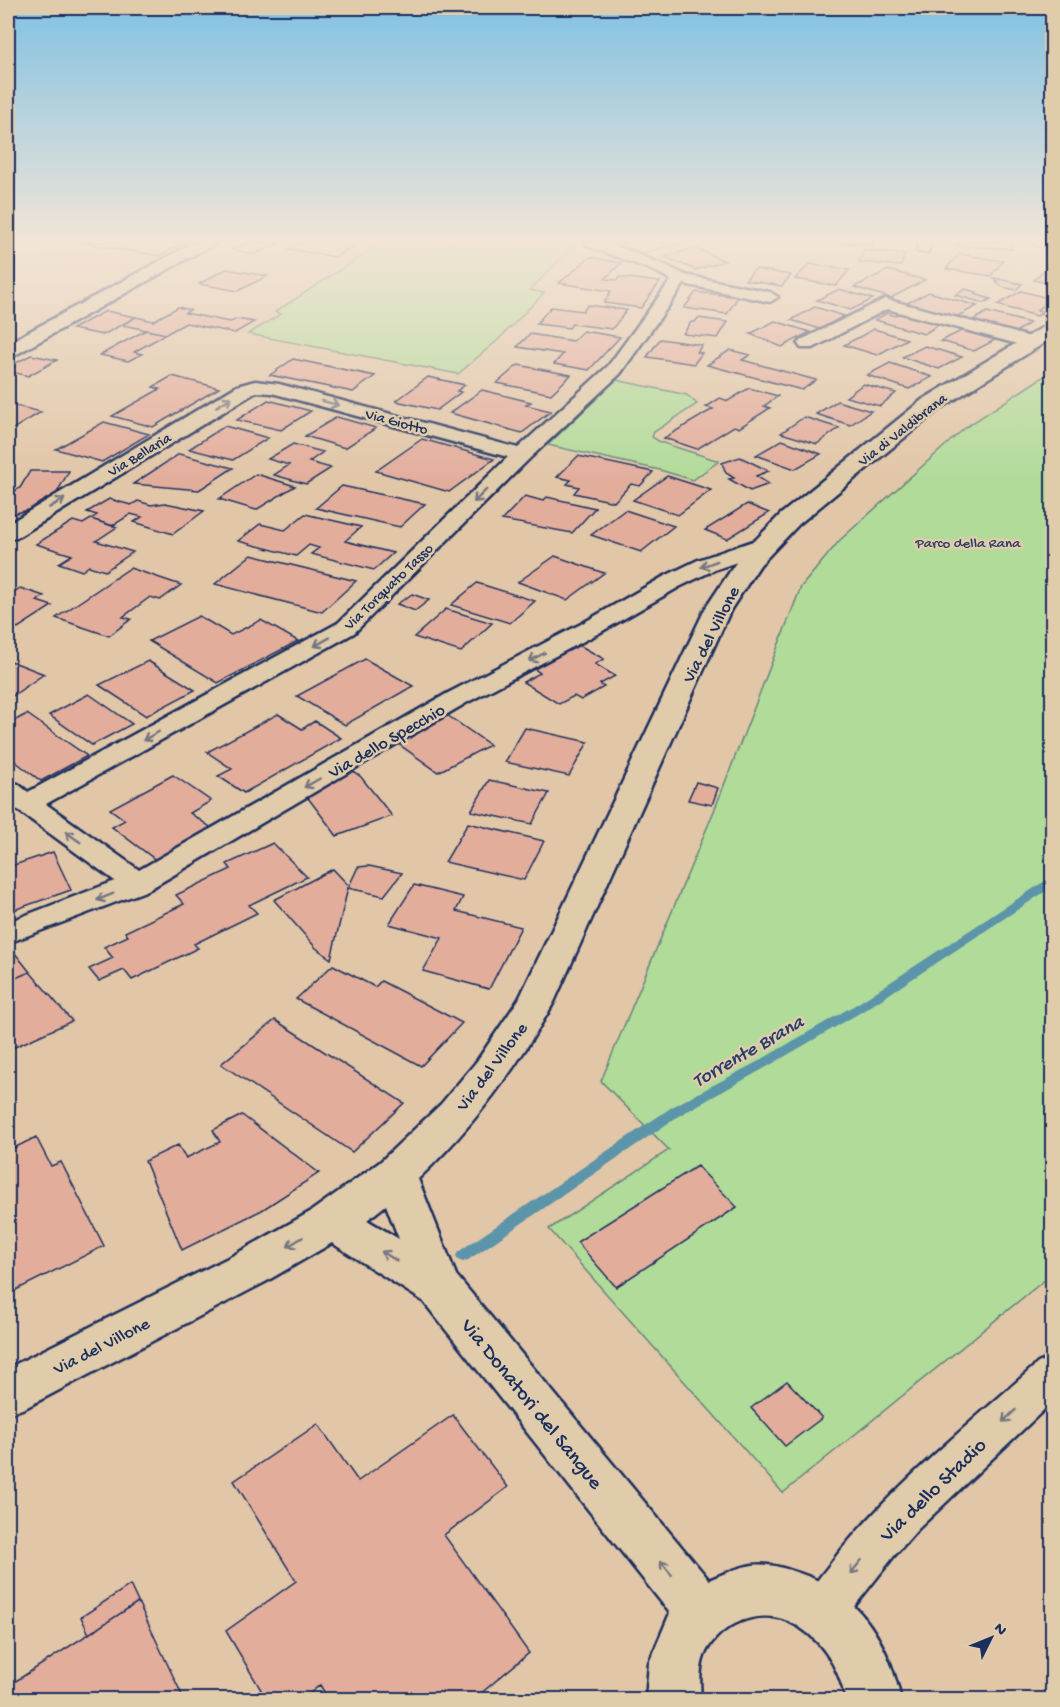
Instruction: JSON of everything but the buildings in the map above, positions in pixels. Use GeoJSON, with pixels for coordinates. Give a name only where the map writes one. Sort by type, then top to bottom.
{"type":"FeatureCollection","features":[{"type":"Feature","properties":{"kind":"street"},"geometry":{"type":"LineString","coordinates":[[8,351],[62,322]]}},
{"type":"Feature","properties":{"kind":"street","name":"Via Torquato Tasso"},"geometry":{"type":"LineString","coordinates":[[17,797],[336,635],[358,617],[522,454],[614,370],[649,322]]}},
{"type":"Feature","properties":{"kind":"street"},"geometry":{"type":"LineString","coordinates":[[807,344],[849,322]]}},
{"type":"Feature","properties":{"kind":"street"},"geometry":{"type":"LineString","coordinates":[[952,322],[1032,343]]}},
{"type":"Feature","properties":{"kind":"street","name":"Via di Valdibrana"},"geometry":{"type":"LineString","coordinates":[[764,545],[790,519],[930,405],[1053,330]]}},
{"type":"Feature","properties":{"kind":"street","name":"Via Bellaria"},"geometry":{"type":"LineString","coordinates":[[8,533],[243,390],[255,386],[273,388]]}},
{"type":"Feature","properties":{"kind":"street","name":"Via Giotto"},"geometry":{"type":"LineString","coordinates":[[273,388],[522,454]]}},
{"type":"Feature","properties":{"kind":"street","name":"Via dello Specchio"},"geometry":{"type":"LineString","coordinates":[[8,933],[138,883],[457,698],[591,628],[671,582],[706,565],[764,545]]}},
{"type":"Feature","properties":{"kind":"street","name":"Via del Villone"},"geometry":{"type":"LineString","coordinates":[[8,1392],[249,1269],[331,1220],[395,1174],[464,1105],[522,1027],[536,1002],[718,609],[745,567],[764,545]]}},
{"type":"Feature","properties":{"kind":"street"},"geometry":{"type":"LineString","coordinates":[[17,797],[138,883]]}},
{"type":"Feature","properties":{"kind":"street","name":"Via Donatori del Sangue"},"geometry":{"type":"LineString","coordinates":[[395,1174],[438,1287],[703,1614]]}},
{"type":"Feature","properties":{"kind":"street"},"geometry":{"type":"LineString","coordinates":[[331,1220],[438,1287]]}},
{"type":"Feature","properties":{"kind":"street","name":"Via dello Stadio"},"geometry":{"type":"LineString","coordinates":[[822,1611],[878,1540],[903,1514],[1053,1376]]}},
{"type":"Feature","properties":{"kind":"street"},"geometry":{"type":"LineString","coordinates":[[674,1700],[676,1658],[688,1630],[703,1614],[719,1602],[741,1592],[764,1590],[794,1595],[822,1611],[847,1633],[865,1663],[874,1700]]}},
{"type":"Feature","properties":{"kind":"green space"},"geometry":{"type":"Polygon","coordinates":[[[268,322],[516,322],[458,374],[248,334],[268,322]]]}},
{"type":"Feature","properties":{"kind":"green space","name":"Parco della Rana"},"geometry":{"type":"Polygon","coordinates":[[[1052,371],[1052,1274],[783,1493],[549,1229],[669,1150],[601,1081],[714,811],[801,587],[840,540],[966,427],[1052,371]]]}},
{"type":"Feature","properties":{"kind":"green space"},"geometry":{"type":"Polygon","coordinates":[[[616,380],[687,395],[697,404],[654,432],[652,437],[660,442],[719,461],[693,480],[660,470],[548,445],[616,380]]]}},
{"type":"Feature","properties":{"kind":"waterway","name":"Torrente Brana"},"geometry":{"type":"LineString","coordinates":[[463,1256],[676,1111],[864,1005],[1052,882]]}}]}
